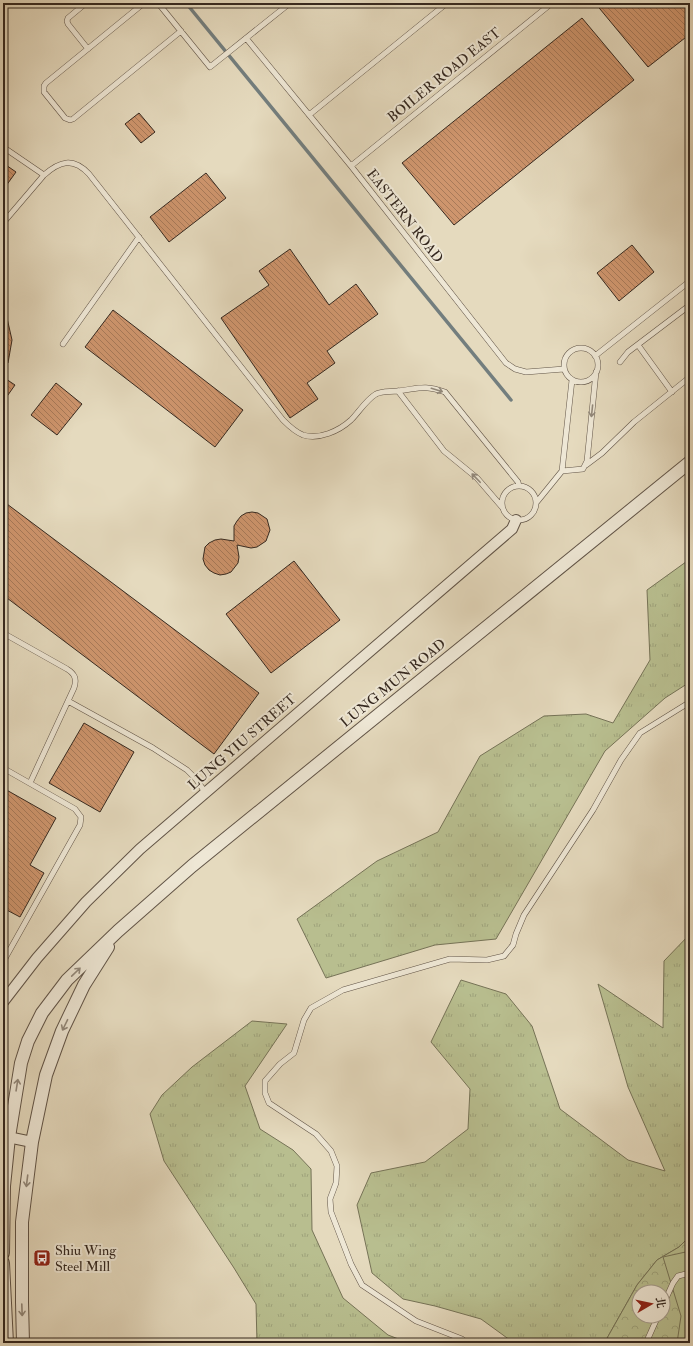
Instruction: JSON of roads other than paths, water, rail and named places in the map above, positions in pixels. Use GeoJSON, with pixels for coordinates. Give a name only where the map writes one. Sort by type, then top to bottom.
{"type":"FeatureCollection","features":[{"type":"Feature","properties":{"kind":"street","name":"LUNG MUN ROAD"},"geometry":{"type":"LineString","coordinates":[[3,1253],[6,1137],[21,1063],[28,1042],[42,1013],[67,980],[118,931],[192,866],[690,462]]}},
{"type":"Feature","properties":{"kind":"street","name":"LUNG YIU STREET"},"geometry":{"type":"LineString","coordinates":[[3,1002],[37,958],[86,902],[140,849],[512,529],[516,520]]}},
{"type":"Feature","properties":{"kind":"street","name":"LUNG MUN ROAD"},"geometry":{"type":"LineString","coordinates":[[23,1343],[22,1222],[32,1142],[46,1075],[62,1031],[84,985],[118,931]]}},
{"type":"Feature","properties":{"kind":"street"},"geometry":{"type":"LineString","coordinates":[[6,1137],[32,1142]]}},
{"type":"Feature","properties":{"kind":"street"},"geometry":{"type":"LineString","coordinates":[[3,1263],[7,1343]]}},
{"type":"Feature","properties":{"kind":"lane"},"geometry":{"type":"LineString","coordinates":[[86,3],[66,21],[88,49]]}},
{"type":"Feature","properties":{"kind":"lane"},"geometry":{"type":"LineString","coordinates":[[144,3],[44,86],[44,92],[65,118],[70,120],[73,119],[181,31]]}},
{"type":"Feature","properties":{"kind":"lane"},"geometry":{"type":"LineString","coordinates":[[158,3],[210,67],[290,3]]}},
{"type":"Feature","properties":{"kind":"lane"},"geometry":{"type":"LineString","coordinates":[[309,115],[446,3]]}},
{"type":"Feature","properties":{"kind":"lane","name":"BOILER ROAD EAST"},"geometry":{"type":"LineString","coordinates":[[351,166],[552,3]]}},
{"type":"Feature","properties":{"kind":"lane","name":"EASTERN ROAD"},"geometry":{"type":"LineString","coordinates":[[246,38],[351,166],[506,363],[515,369],[526,372],[564,369]]}},
{"type":"Feature","properties":{"kind":"lane"},"geometry":{"type":"LineString","coordinates":[[3,147],[44,175]]}},
{"type":"Feature","properties":{"kind":"lane"},"geometry":{"type":"LineString","coordinates":[[3,223],[44,175],[51,169],[61,164],[70,162],[83,167],[278,414],[293,430],[303,435],[312,436],[326,434],[340,428],[351,420],[371,398],[377,394],[417,387],[433,388],[445,392],[518,482],[519,486]]}},
{"type":"Feature","properties":{"kind":"lane"},"geometry":{"type":"LineString","coordinates":[[62,344],[139,237]]}},
{"type":"Feature","properties":{"kind":"lane"},"geometry":{"type":"LineString","coordinates":[[595,356],[690,281]]}},
{"type":"Feature","properties":{"kind":"lane"},"geometry":{"type":"LineString","coordinates":[[620,362],[628,352],[690,305]]}},
{"type":"Feature","properties":{"kind":"lane"},"geometry":{"type":"LineString","coordinates":[[638,345],[672,392]]}},
{"type":"Feature","properties":{"kind":"lane"},"geometry":{"type":"LineString","coordinates":[[586,465],[598,361],[587,349],[582,348],[571,350],[564,358],[564,369],[568,377],[572,380],[583,382],[589,380],[596,372]]}},
{"type":"Feature","properties":{"kind":"lane"},"geometry":{"type":"LineString","coordinates":[[562,471],[583,469],[634,422],[690,378]]}},
{"type":"Feature","properties":{"kind":"lane"},"geometry":{"type":"LineString","coordinates":[[398,391],[444,451],[477,478],[502,507],[508,517],[516,520],[524,520],[533,513],[536,504],[562,471],[572,380]]}},
{"type":"Feature","properties":{"kind":"lane"},"geometry":{"type":"LineString","coordinates":[[502,507],[502,502],[506,492],[510,488],[519,486],[527,488],[531,492],[534,496],[536,504]]}},
{"type":"Feature","properties":{"kind":"lane"},"geometry":{"type":"LineString","coordinates":[[3,632],[72,673],[75,677],[76,683],[30,784]]}},
{"type":"Feature","properties":{"kind":"lane"},"geometry":{"type":"LineString","coordinates":[[68,701],[153,748],[187,770],[196,779],[205,792]]}},
{"type":"Feature","properties":{"kind":"lane"},"geometry":{"type":"LineString","coordinates":[[467,1343],[462,1339],[416,1321],[362,1285],[351,1264],[331,1212],[330,1199],[336,1182],[337,1166],[331,1151],[316,1134],[270,1103],[265,1093],[265,1081],[280,1064],[294,1053],[304,1020],[311,1008],[342,990],[450,959],[487,960],[504,956],[513,944],[524,915],[593,810],[621,760],[640,733],[690,702]]}},
{"type":"Feature","properties":{"kind":"lane"},"geometry":{"type":"LineString","coordinates":[[3,768],[75,809],[80,814],[81,820],[80,825],[3,962]]}},
{"type":"Feature","properties":{"kind":"lane"},"geometry":{"type":"LineString","coordinates":[[671,1287],[678,1276],[690,1273]]}},
{"type":"Feature","properties":{"kind":"lane"},"geometry":{"type":"LineString","coordinates":[[646,1343],[654,1324]]}},
{"type":"Feature","properties":{"kind":"waterway"},"geometry":{"type":"LineString","coordinates":[[186,3],[511,400]]}},
{"type":"Feature","properties":{"kind":"place","name":"Shiu Wing Steel Mill"},"geometry":{"type":"Point","coordinates":[42,1258]}}]}
